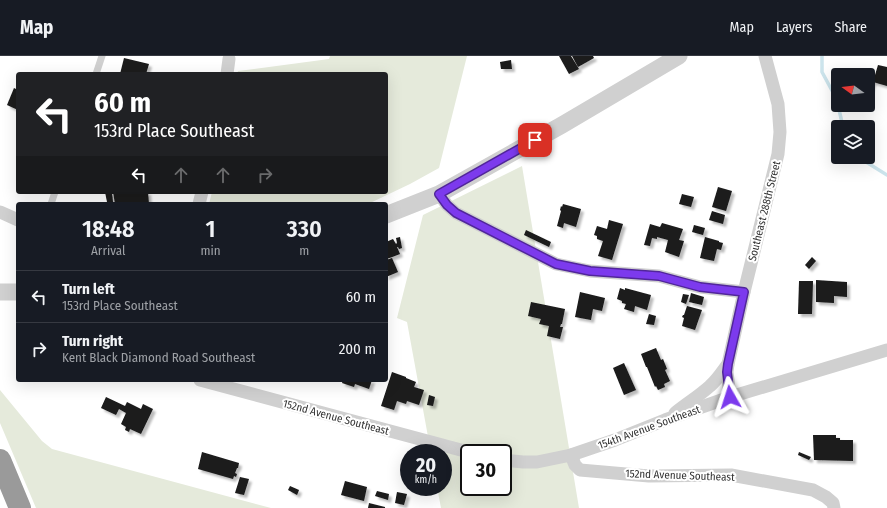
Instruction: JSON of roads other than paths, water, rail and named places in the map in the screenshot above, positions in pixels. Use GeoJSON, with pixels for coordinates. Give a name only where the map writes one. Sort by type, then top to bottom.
{"type":"FeatureCollection","features":[{"type":"Feature","properties":{"kind":"highway"},"geometry":{"type":"LineString","coordinates":[[0,460],[20,508]]}},
{"type":"Feature","properties":{"kind":"street"},"geometry":{"type":"LineString","coordinates":[[388,214],[439,194],[562,125],[679,56]]}},
{"type":"Feature","properties":{"kind":"street","name":"Southeast 288th Street"},"geometry":{"type":"LineString","coordinates":[[730,397],[727,372],[728,364],[778,154],[780,132],[778,104],[765,56]]}},
{"type":"Feature","properties":{"kind":"street"},"geometry":{"type":"LineString","coordinates":[[226,72],[229,59]]}},
{"type":"Feature","properties":{"kind":"street"},"geometry":{"type":"LineString","coordinates":[[439,194],[447,205],[456,213],[556,264],[590,271],[659,276],[700,287],[744,292]]}},
{"type":"Feature","properties":{"kind":"street"},"geometry":{"type":"LineString","coordinates":[[0,212],[16,219]]}},
{"type":"Feature","properties":{"kind":"street"},"geometry":{"type":"LineString","coordinates":[[0,292],[16,292]]}},
{"type":"Feature","properties":{"kind":"street","name":"154th Avenue Southeast"},"geometry":{"type":"LineString","coordinates":[[571,455],[730,397],[887,350]]}},
{"type":"Feature","properties":{"kind":"street","name":"Southeast 288th Street"},"geometry":{"type":"LineString","coordinates":[[665,420],[711,386],[728,364]]}},
{"type":"Feature","properties":{"kind":"street","name":"152nd Avenue Southeast"},"geometry":{"type":"LineString","coordinates":[[207,382],[460,450]]}},
{"type":"Feature","properties":{"kind":"street"},"geometry":{"type":"LineString","coordinates":[[512,461],[537,462],[571,455]]}},
{"type":"Feature","properties":{"kind":"street","name":"152nd Avenue Southeast"},"geometry":{"type":"LineString","coordinates":[[571,455],[575,465],[580,470],[649,476],[731,475],[813,490],[826,496],[833,503],[834,508]]}},
{"type":"Feature","properties":{"kind":"lane"},"geometry":{"type":"LineString","coordinates":[[97,72],[102,56]]}},
{"type":"Feature","properties":{"kind":"waterway"},"geometry":{"type":"LineString","coordinates":[[822,56],[822,72],[831,89]]}},
{"type":"Feature","properties":{"kind":"waterway"},"geometry":{"type":"LineString","coordinates":[[840,112],[841,120]]}},
{"type":"Feature","properties":{"kind":"waterway"},"geometry":{"type":"LineString","coordinates":[[869,164],[887,175]]}}]}
